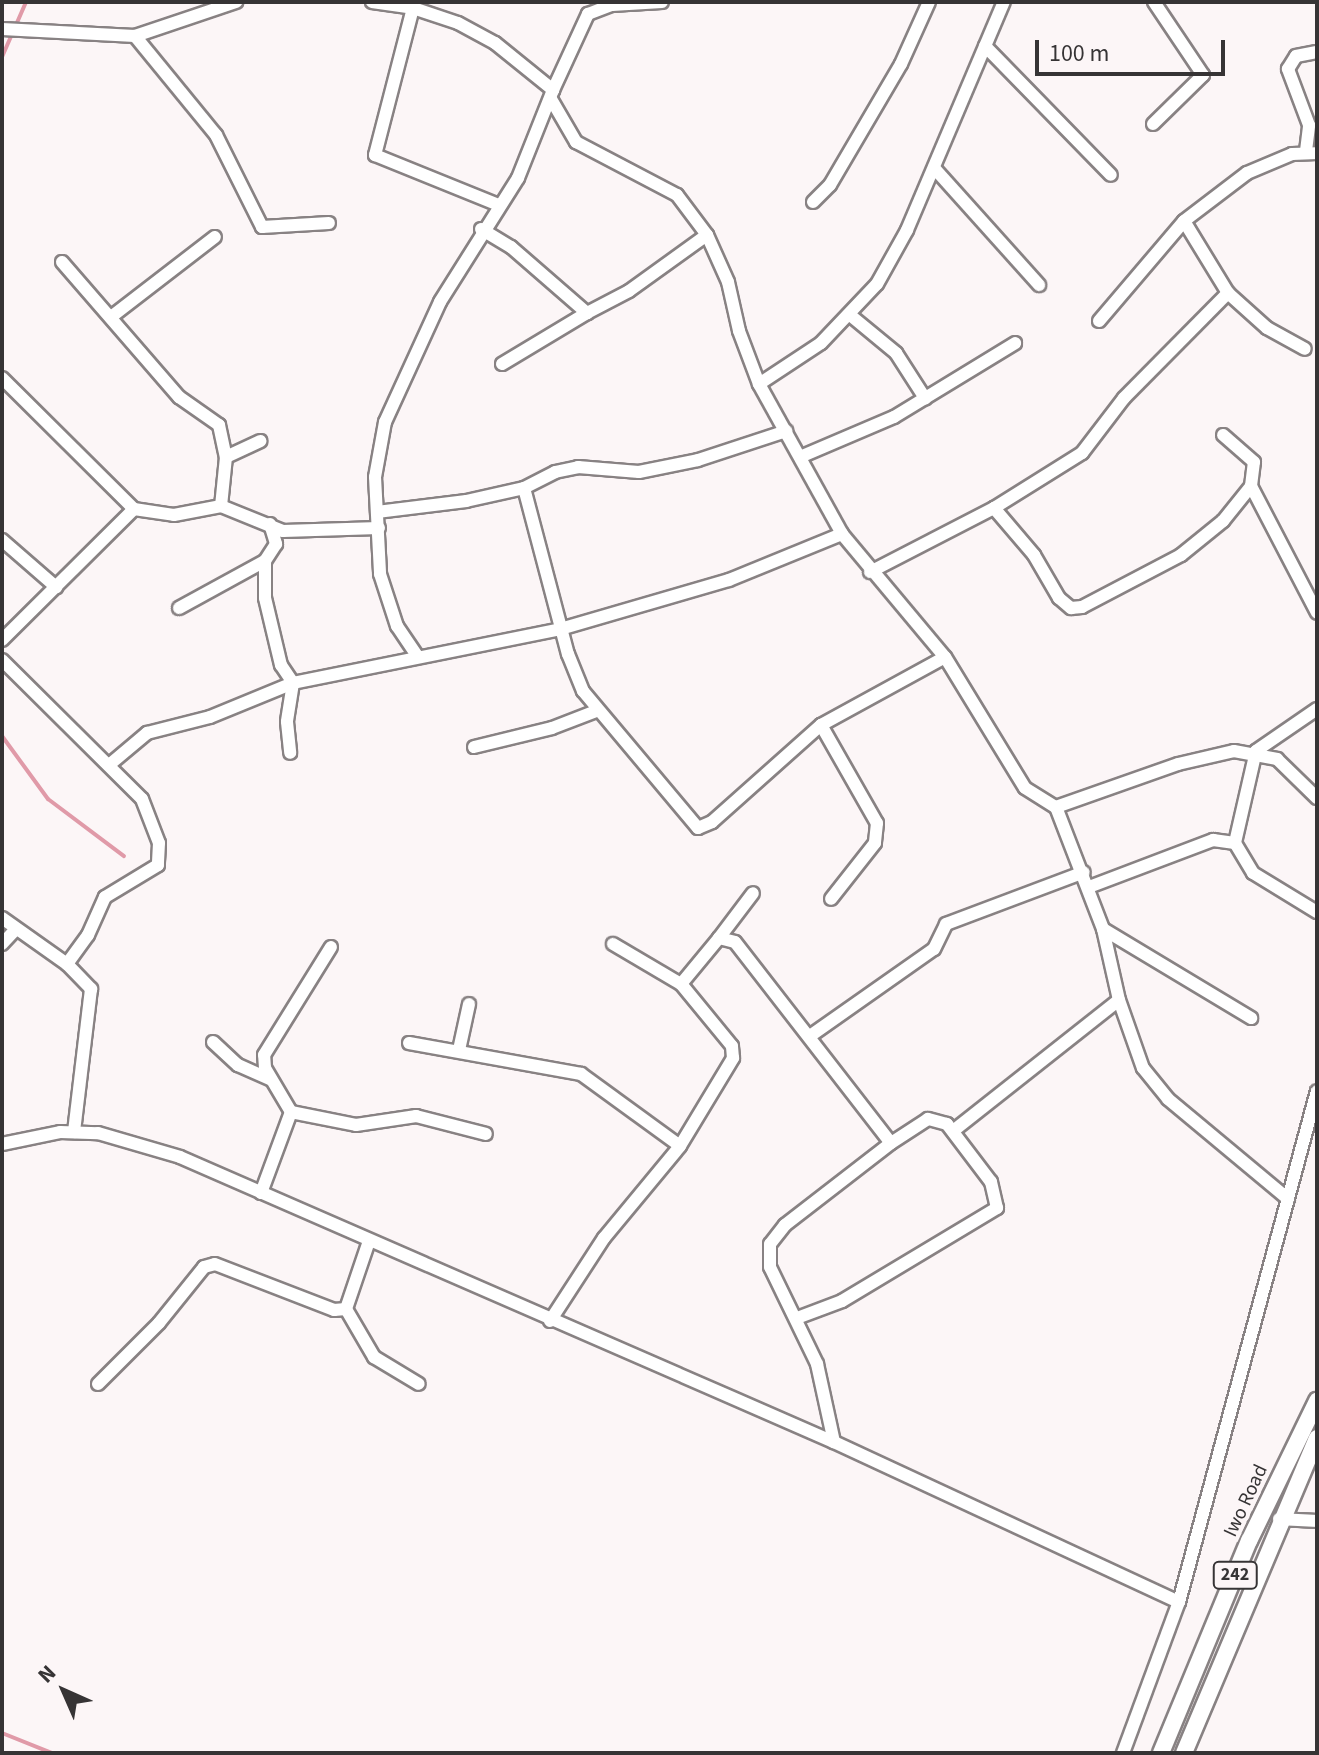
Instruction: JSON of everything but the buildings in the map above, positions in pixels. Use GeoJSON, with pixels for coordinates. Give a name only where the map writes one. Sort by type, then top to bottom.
{"type":"FeatureCollection","features":[{"type":"Feature","properties":{"kind":"main road","name":"Iwo Road"},"geometry":{"type":"LineString","coordinates":[[1161,1753],[1249,1541],[1317,1401]]}},
{"type":"Feature","properties":{"kind":"main road","name":"Iwo Road"},"geometry":{"type":"LineString","coordinates":[[1184,1753],[1279,1519],[1317,1438]]}},
{"type":"Feature","properties":{"kind":"street"},"geometry":{"type":"LineString","coordinates":[[2,29],[135,36],[236,2]]}},
{"type":"Feature","properties":{"kind":"street"},"geometry":{"type":"LineString","coordinates":[[372,2],[413,8],[495,43],[552,95],[576,142],[677,195],[707,235],[728,282],[739,331],[759,384],[842,534],[870,572],[945,657],[1025,788],[1056,807],[1084,872],[1103,929],[1119,1000],[1153,1084],[1288,1199]]}},
{"type":"Feature","properties":{"kind":"street"},"geometry":{"type":"LineString","coordinates":[[418,657],[397,626],[386,597],[375,477],[388,412],[481,229],[518,178],[588,14],[612,5],[662,2]]}},
{"type":"Feature","properties":{"kind":"street"},"geometry":{"type":"LineString","coordinates":[[813,202],[830,185],[901,64],[929,2]]}},
{"type":"Feature","properties":{"kind":"street"},"geometry":{"type":"LineString","coordinates":[[759,384],[821,343],[877,284],[935,169],[1004,2]]}},
{"type":"Feature","properties":{"kind":"street"},"geometry":{"type":"LineString","coordinates":[[1153,124],[1203,75],[1154,2]]}},
{"type":"Feature","properties":{"kind":"street"},"geometry":{"type":"LineString","coordinates":[[413,8],[375,155],[499,205]]}},
{"type":"Feature","properties":{"kind":"street"},"geometry":{"type":"LineString","coordinates":[[135,36],[216,135],[262,227],[329,223]]}},
{"type":"Feature","properties":{"kind":"street"},"geometry":{"type":"LineString","coordinates":[[985,46],[1111,175]]}},
{"type":"Feature","properties":{"kind":"street"},"geometry":{"type":"LineString","coordinates":[[1099,321],[1184,221],[1247,173],[1312,152],[1309,125],[1288,69],[1296,56],[1317,52]]}},
{"type":"Feature","properties":{"kind":"street"},"geometry":{"type":"LineString","coordinates":[[935,169],[1039,285]]}},
{"type":"Feature","properties":{"kind":"street"},"geometry":{"type":"LineString","coordinates":[[1184,221],[1228,293],[1267,328],[1305,349]]}},
{"type":"Feature","properties":{"kind":"street"},"geometry":{"type":"LineString","coordinates":[[481,229],[511,247],[587,313]]}},
{"type":"Feature","properties":{"kind":"street"},"geometry":{"type":"LineString","coordinates":[[502,364],[707,235]]}},
{"type":"Feature","properties":{"kind":"street"},"geometry":{"type":"LineString","coordinates":[[111,317],[215,237]]}},
{"type":"Feature","properties":{"kind":"street"},"geometry":{"type":"LineString","coordinates":[[62,262],[179,397],[219,425],[226,457],[221,506]]}},
{"type":"Feature","properties":{"kind":"street"},"geometry":{"type":"LineString","coordinates":[[870,572],[994,508],[1082,453],[1124,398],[1228,293]]}},
{"type":"Feature","properties":{"kind":"street"},"geometry":{"type":"LineString","coordinates":[[850,315],[896,353],[925,398]]}},
{"type":"Feature","properties":{"kind":"street"},"geometry":{"type":"LineString","coordinates":[[800,457],[925,398],[1015,343]]}},
{"type":"Feature","properties":{"kind":"street"},"geometry":{"type":"LineString","coordinates":[[2,378],[134,509],[174,515],[221,506],[283,531],[379,528]]}},
{"type":"Feature","properties":{"kind":"street"},"geometry":{"type":"LineString","coordinates":[[377,512],[524,488],[555,472],[578,467],[639,472],[698,460],[786,431]]}},
{"type":"Feature","properties":{"kind":"street"},"geometry":{"type":"LineString","coordinates":[[994,508],[1034,555],[1059,598],[1075,609],[1181,555],[1223,521],[1251,486],[1254,462],[1223,435]]}},
{"type":"Feature","properties":{"kind":"street"},"geometry":{"type":"LineString","coordinates":[[226,457],[261,441]]}},
{"type":"Feature","properties":{"kind":"street"},"geometry":{"type":"LineString","coordinates":[[1251,486],[1317,613]]}},
{"type":"Feature","properties":{"kind":"street"},"geometry":{"type":"LineString","coordinates":[[524,488],[560,629],[596,711],[673,804],[701,829],[821,725],[945,657]]}},
{"type":"Feature","properties":{"kind":"street"},"geometry":{"type":"LineString","coordinates":[[2,640],[134,509]]}},
{"type":"Feature","properties":{"kind":"street"},"geometry":{"type":"LineString","coordinates":[[270,524],[276,544]]}},
{"type":"Feature","properties":{"kind":"street"},"geometry":{"type":"LineString","coordinates":[[179,608],[265,561],[283,531]]}},
{"type":"Feature","properties":{"kind":"street"},"geometry":{"type":"LineString","coordinates":[[109,765],[147,733],[210,717],[293,683],[560,629],[729,580],[842,534]]}},
{"type":"Feature","properties":{"kind":"street"},"geometry":{"type":"LineString","coordinates":[[2,540],[56,587]]}},
{"type":"Feature","properties":{"kind":"street"},"geometry":{"type":"LineString","coordinates":[[265,561],[265,598],[281,665],[293,683],[287,722],[290,753]]}},
{"type":"Feature","properties":{"kind":"street"},"geometry":{"type":"LineString","coordinates":[[2,660],[109,765],[149,810],[161,856],[149,872],[99,902],[88,935],[67,964]]}},
{"type":"Feature","properties":{"kind":"street"},"geometry":{"type":"LineString","coordinates":[[1056,807],[1178,764],[1256,751],[1317,709]]}},
{"type":"Feature","properties":{"kind":"street"},"geometry":{"type":"LineString","coordinates":[[474,747],[552,728],[596,711]]}},
{"type":"Feature","properties":{"kind":"street"},"geometry":{"type":"LineString","coordinates":[[821,725],[877,823],[875,843],[831,899]]}},
{"type":"Feature","properties":{"kind":"street"},"geometry":{"type":"LineString","coordinates":[[1256,751],[1277,759],[1317,798]]}},
{"type":"Feature","properties":{"kind":"street"},"geometry":{"type":"LineString","coordinates":[[1256,751],[1235,843],[1253,873],[1317,912]]}},
{"type":"Feature","properties":{"kind":"street"},"geometry":{"type":"LineString","coordinates":[[1089,887],[1213,840],[1235,843]]}},
{"type":"Feature","properties":{"kind":"street"},"geometry":{"type":"LineString","coordinates":[[810,1036],[929,953],[946,924],[1084,872]]}},
{"type":"Feature","properties":{"kind":"street"},"geometry":{"type":"LineString","coordinates":[[681,984],[753,893]]}},
{"type":"Feature","properties":{"kind":"street"},"geometry":{"type":"LineString","coordinates":[[2,918],[67,964],[91,989],[74,1132]]}},
{"type":"Feature","properties":{"kind":"street"},"geometry":{"type":"LineString","coordinates":[[1103,929],[1251,1018]]}},
{"type":"Feature","properties":{"kind":"street"},"geometry":{"type":"LineString","coordinates":[[2,944],[15,930]]}},
{"type":"Feature","properties":{"kind":"street"},"geometry":{"type":"LineString","coordinates":[[719,938],[744,952],[891,1143]]}},
{"type":"Feature","properties":{"kind":"street"},"geometry":{"type":"LineString","coordinates":[[550,1321],[604,1238],[680,1146],[733,1058],[732,1046],[681,984],[613,944]]}},
{"type":"Feature","properties":{"kind":"street"},"geometry":{"type":"LineString","coordinates":[[331,947],[270,1042],[265,1068],[291,1112],[356,1125],[416,1116],[486,1134]]}},
{"type":"Feature","properties":{"kind":"street"},"geometry":{"type":"LineString","coordinates":[[953,1131],[1119,1000]]}},
{"type":"Feature","properties":{"kind":"street"},"geometry":{"type":"LineString","coordinates":[[459,1050],[469,1004]]}},
{"type":"Feature","properties":{"kind":"street"},"geometry":{"type":"LineString","coordinates":[[213,1042],[238,1065],[274,1082]]}},
{"type":"Feature","properties":{"kind":"street"},"geometry":{"type":"LineString","coordinates":[[409,1043],[581,1074],[680,1146]]}},
{"type":"Feature","properties":{"kind":"street"},"geometry":{"type":"LineString","coordinates":[[1123,1753],[1179,1602],[1317,1091]]}},
{"type":"Feature","properties":{"kind":"street"},"geometry":{"type":"LineString","coordinates":[[261,1193],[291,1112]]}},
{"type":"Feature","properties":{"kind":"street"},"geometry":{"type":"LineString","coordinates":[[797,1318],[842,1301],[997,1208],[991,1182],[953,1131],[928,1119],[891,1143],[785,1225],[770,1244],[770,1267],[817,1364],[834,1442]]}},
{"type":"Feature","properties":{"kind":"street"},"geometry":{"type":"LineString","coordinates":[[2,1144],[74,1132],[156,1148],[834,1442],[1179,1602]]}},
{"type":"Feature","properties":{"kind":"street"},"geometry":{"type":"LineString","coordinates":[[369,1241],[346,1309],[374,1357],[419,1384]]}},
{"type":"Feature","properties":{"kind":"street"},"geometry":{"type":"LineString","coordinates":[[98,1384],[159,1323],[204,1267],[215,1264],[334,1310],[346,1309]]}},
{"type":"Feature","properties":{"kind":"street"},"geometry":{"type":"LineString","coordinates":[[1279,1519],[1317,1521]]}},
{"type":"Feature","properties":{"kind":"waterway"},"geometry":{"type":"LineString","coordinates":[[2,57],[26,2]]}},
{"type":"Feature","properties":{"kind":"waterway"},"geometry":{"type":"LineString","coordinates":[[2,736],[48,799],[124,856]]}},
{"type":"Feature","properties":{"kind":"waterway"},"geometry":{"type":"LineString","coordinates":[[2,1733],[52,1753]]}}]}
